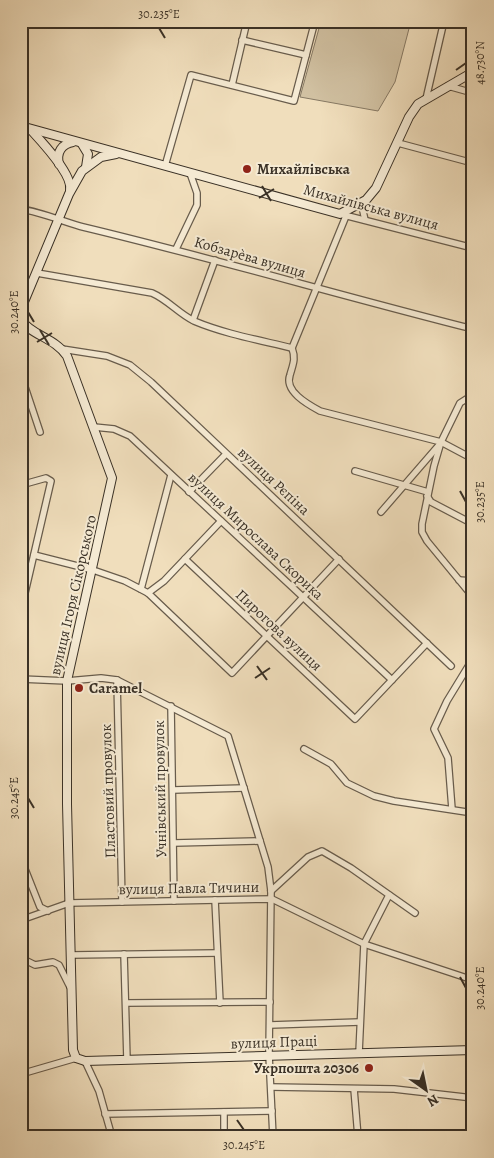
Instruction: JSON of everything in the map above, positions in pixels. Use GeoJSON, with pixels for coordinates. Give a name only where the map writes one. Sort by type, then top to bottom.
{"type":"FeatureCollection","features":[{"type":"Feature","properties":{"kind":"main road"},"geometry":{"type":"LineString","coordinates":[[343,215],[366,200],[376,188],[409,116],[426,98],[473,72]]}},
{"type":"Feature","properties":{"kind":"main road","name":"Михайлівська вулиця"},"geometry":{"type":"LineString","coordinates":[[21,126],[343,215]]}},
{"type":"Feature","properties":{"kind":"main road"},"geometry":{"type":"LineString","coordinates":[[30,128],[62,168],[72,173],[84,169],[101,157],[118,153]]}},
{"type":"Feature","properties":{"kind":"main road"},"geometry":{"type":"LineString","coordinates":[[21,309],[71,186],[58,155],[64,145],[76,142],[88,154],[84,169],[69,194]]}},
{"type":"Feature","properties":{"kind":"main road"},"geometry":{"type":"LineString","coordinates":[[21,320],[62,349]]}},
{"type":"Feature","properties":{"kind":"main road","name":"вулиця Ігоря Сікорського"},"geometry":{"type":"LineString","coordinates":[[62,349],[67,356],[112,478],[67,681],[71,989],[73,1050],[76,1058]]}},
{"type":"Feature","properties":{"kind":"main road","name":"вулиця Праці"},"geometry":{"type":"LineString","coordinates":[[76,1058],[85,1061],[473,1050]]}},
{"type":"Feature","properties":{"kind":"street"},"geometry":{"type":"LineString","coordinates":[[232,85],[247,21]]}},
{"type":"Feature","properties":{"kind":"street"},"geometry":{"type":"LineString","coordinates":[[165,166],[191,75],[294,101],[315,21]]}},
{"type":"Feature","properties":{"kind":"street"},"geometry":{"type":"LineString","coordinates":[[426,98],[444,21]]}},
{"type":"Feature","properties":{"kind":"street"},"geometry":{"type":"LineString","coordinates":[[242,40],[306,55]]}},
{"type":"Feature","properties":{"kind":"street"},"geometry":{"type":"LineString","coordinates":[[448,86],[473,93]]}},
{"type":"Feature","properties":{"kind":"street"},"geometry":{"type":"LineString","coordinates":[[398,143],[473,163]]}},
{"type":"Feature","properties":{"kind":"street"},"geometry":{"type":"LineString","coordinates":[[176,249],[197,205],[197,193],[190,173]]}},
{"type":"Feature","properties":{"kind":"street"},"geometry":{"type":"LineString","coordinates":[[365,220],[363,211],[366,200]]}},
{"type":"Feature","properties":{"kind":"street","name":"Кобзарèва вулиця"},"geometry":{"type":"LineString","coordinates":[[21,210],[27,208],[58,221],[176,249],[316,290],[473,330]]}},
{"type":"Feature","properties":{"kind":"street"},"geometry":{"type":"LineString","coordinates":[[343,215],[316,290],[292,348],[295,357],[288,383],[290,388],[308,405],[320,411],[441,442],[473,460]]}},
{"type":"Feature","properties":{"kind":"street","name":"Михайлівська вулиця"},"geometry":{"type":"LineString","coordinates":[[343,215],[473,248]]}},
{"type":"Feature","properties":{"kind":"street"},"geometry":{"type":"LineString","coordinates":[[194,320],[215,260]]}},
{"type":"Feature","properties":{"kind":"street"},"geometry":{"type":"LineString","coordinates":[[36,272],[152,293],[162,297],[176,311],[216,329],[292,348]]}},
{"type":"Feature","properties":{"kind":"street","name":"вулиця Рєпіна"},"geometry":{"type":"LineString","coordinates":[[62,349],[107,356],[130,365],[451,666]]}},
{"type":"Feature","properties":{"kind":"street"},"geometry":{"type":"LineString","coordinates":[[21,375],[40,432]]}},
{"type":"Feature","properties":{"kind":"street"},"geometry":{"type":"LineString","coordinates":[[472,395],[460,403],[441,442],[428,494],[422,532],[473,597]]}},
{"type":"Feature","properties":{"kind":"street","name":"вулиця Мирослава Скорика"},"geometry":{"type":"LineString","coordinates":[[94,428],[114,430],[130,436],[392,680]]}},
{"type":"Feature","properties":{"kind":"street"},"geometry":{"type":"LineString","coordinates":[[381,512],[441,442]]}},
{"type":"Feature","properties":{"kind":"street"},"geometry":{"type":"LineString","coordinates":[[189,492],[226,454]]}},
{"type":"Feature","properties":{"kind":"street"},"geometry":{"type":"LineString","coordinates":[[355,471],[406,484],[428,494],[431,502],[473,524]]}},
{"type":"Feature","properties":{"kind":"street"},"geometry":{"type":"LineString","coordinates":[[141,589],[171,475]]}},
{"type":"Feature","properties":{"kind":"street"},"geometry":{"type":"LineString","coordinates":[[21,485],[46,478],[51,481],[21,610]]}},
{"type":"Feature","properties":{"kind":"street"},"geometry":{"type":"LineString","coordinates":[[148,593],[164,581],[221,521]]}},
{"type":"Feature","properties":{"kind":"street"},"geometry":{"type":"LineString","coordinates":[[34,555],[93,570],[125,581],[148,593],[232,673],[339,559]]}},
{"type":"Feature","properties":{"kind":"street","name":"Пирогова вулиця"},"geometry":{"type":"LineString","coordinates":[[185,559],[355,719],[392,680]]}},
{"type":"Feature","properties":{"kind":"street"},"geometry":{"type":"LineString","coordinates":[[459,580],[473,581]]}},
{"type":"Feature","properties":{"kind":"street"},"geometry":{"type":"LineString","coordinates":[[392,680],[427,643]]}},
{"type":"Feature","properties":{"kind":"street"},"geometry":{"type":"LineString","coordinates":[[452,810],[448,758],[434,729],[447,701],[469,665]]}},
{"type":"Feature","properties":{"kind":"street"},"geometry":{"type":"LineString","coordinates":[[21,679],[67,681],[101,678],[117,680],[171,706],[228,737],[268,867],[272,899],[269,1055],[273,1137]]}},
{"type":"Feature","properties":{"kind":"street","name":"Пластовий провулок"},"geometry":{"type":"LineString","coordinates":[[117,680],[122,902]]}},
{"type":"Feature","properties":{"kind":"street","name":"Учнівський провулок"},"geometry":{"type":"LineString","coordinates":[[171,706],[174,901]]}},
{"type":"Feature","properties":{"kind":"street"},"geometry":{"type":"LineString","coordinates":[[304,749],[331,764],[346,783],[356,789],[394,801],[473,812]]}},
{"type":"Feature","properties":{"kind":"street"},"geometry":{"type":"LineString","coordinates":[[173,790],[244,788]]}},
{"type":"Feature","properties":{"kind":"street"},"geometry":{"type":"LineString","coordinates":[[174,843],[260,841]]}},
{"type":"Feature","properties":{"kind":"street"},"geometry":{"type":"LineString","coordinates":[[271,891],[315,852],[322,851],[415,913]]}},
{"type":"Feature","properties":{"kind":"street"},"geometry":{"type":"LineString","coordinates":[[21,859],[40,907],[48,911]]}},
{"type":"Feature","properties":{"kind":"street"},"geometry":{"type":"LineString","coordinates":[[359,1053],[364,944],[389,895]]}},
{"type":"Feature","properties":{"kind":"street","name":"вулиця Павла Тичини"},"geometry":{"type":"LineString","coordinates":[[21,920],[69,903],[272,899],[364,944],[473,980]]}},
{"type":"Feature","properties":{"kind":"street"},"geometry":{"type":"LineString","coordinates":[[215,900],[220,1003]]}},
{"type":"Feature","properties":{"kind":"street"},"geometry":{"type":"LineString","coordinates":[[71,955],[217,953]]}},
{"type":"Feature","properties":{"kind":"street"},"geometry":{"type":"LineString","coordinates":[[124,954],[127,1060]]}},
{"type":"Feature","properties":{"kind":"street"},"geometry":{"type":"LineString","coordinates":[[21,958],[34,965],[54,962],[59,965],[71,989]]}},
{"type":"Feature","properties":{"kind":"street"},"geometry":{"type":"LineString","coordinates":[[126,1003],[270,1002]]}},
{"type":"Feature","properties":{"kind":"street"},"geometry":{"type":"LineString","coordinates":[[270,1025],[360,1022]]}},
{"type":"Feature","properties":{"kind":"street"},"geometry":{"type":"LineString","coordinates":[[21,1074],[76,1058]]}},
{"type":"Feature","properties":{"kind":"street"},"geometry":{"type":"LineString","coordinates":[[85,1061],[99,1091],[112,1137]]}},
{"type":"Feature","properties":{"kind":"street"},"geometry":{"type":"LineString","coordinates":[[271,1086],[394,1089],[473,1098]]}},
{"type":"Feature","properties":{"kind":"street"},"geometry":{"type":"LineString","coordinates":[[354,1089],[358,1137]]}},
{"type":"Feature","properties":{"kind":"street"},"geometry":{"type":"LineString","coordinates":[[105,1114],[272,1110]]}},
{"type":"Feature","properties":{"kind":"street"},"geometry":{"type":"LineString","coordinates":[[224,1112],[224,1137]]}},
{"type":"Feature","properties":{"kind":"street"},"geometry":{"type":"LineString","coordinates":[[350,1137],[370,1137]]}},
{"type":"Feature","properties":{"kind":"shaded area"},"geometry":{"type":"Polygon","coordinates":[[[321,21],[411,21],[395,82],[378,111],[300,97],[321,21]]]}},
{"type":"Feature","properties":{"kind":"place","name":"Михайлівська"},"geometry":{"type":"Point","coordinates":[247,169]}},
{"type":"Feature","properties":{"kind":"place","name":"Caramel"},"geometry":{"type":"Point","coordinates":[79,688]}},
{"type":"Feature","properties":{"kind":"place","name":"Укрпошта 20306"},"geometry":{"type":"Point","coordinates":[369,1068]}}]}
